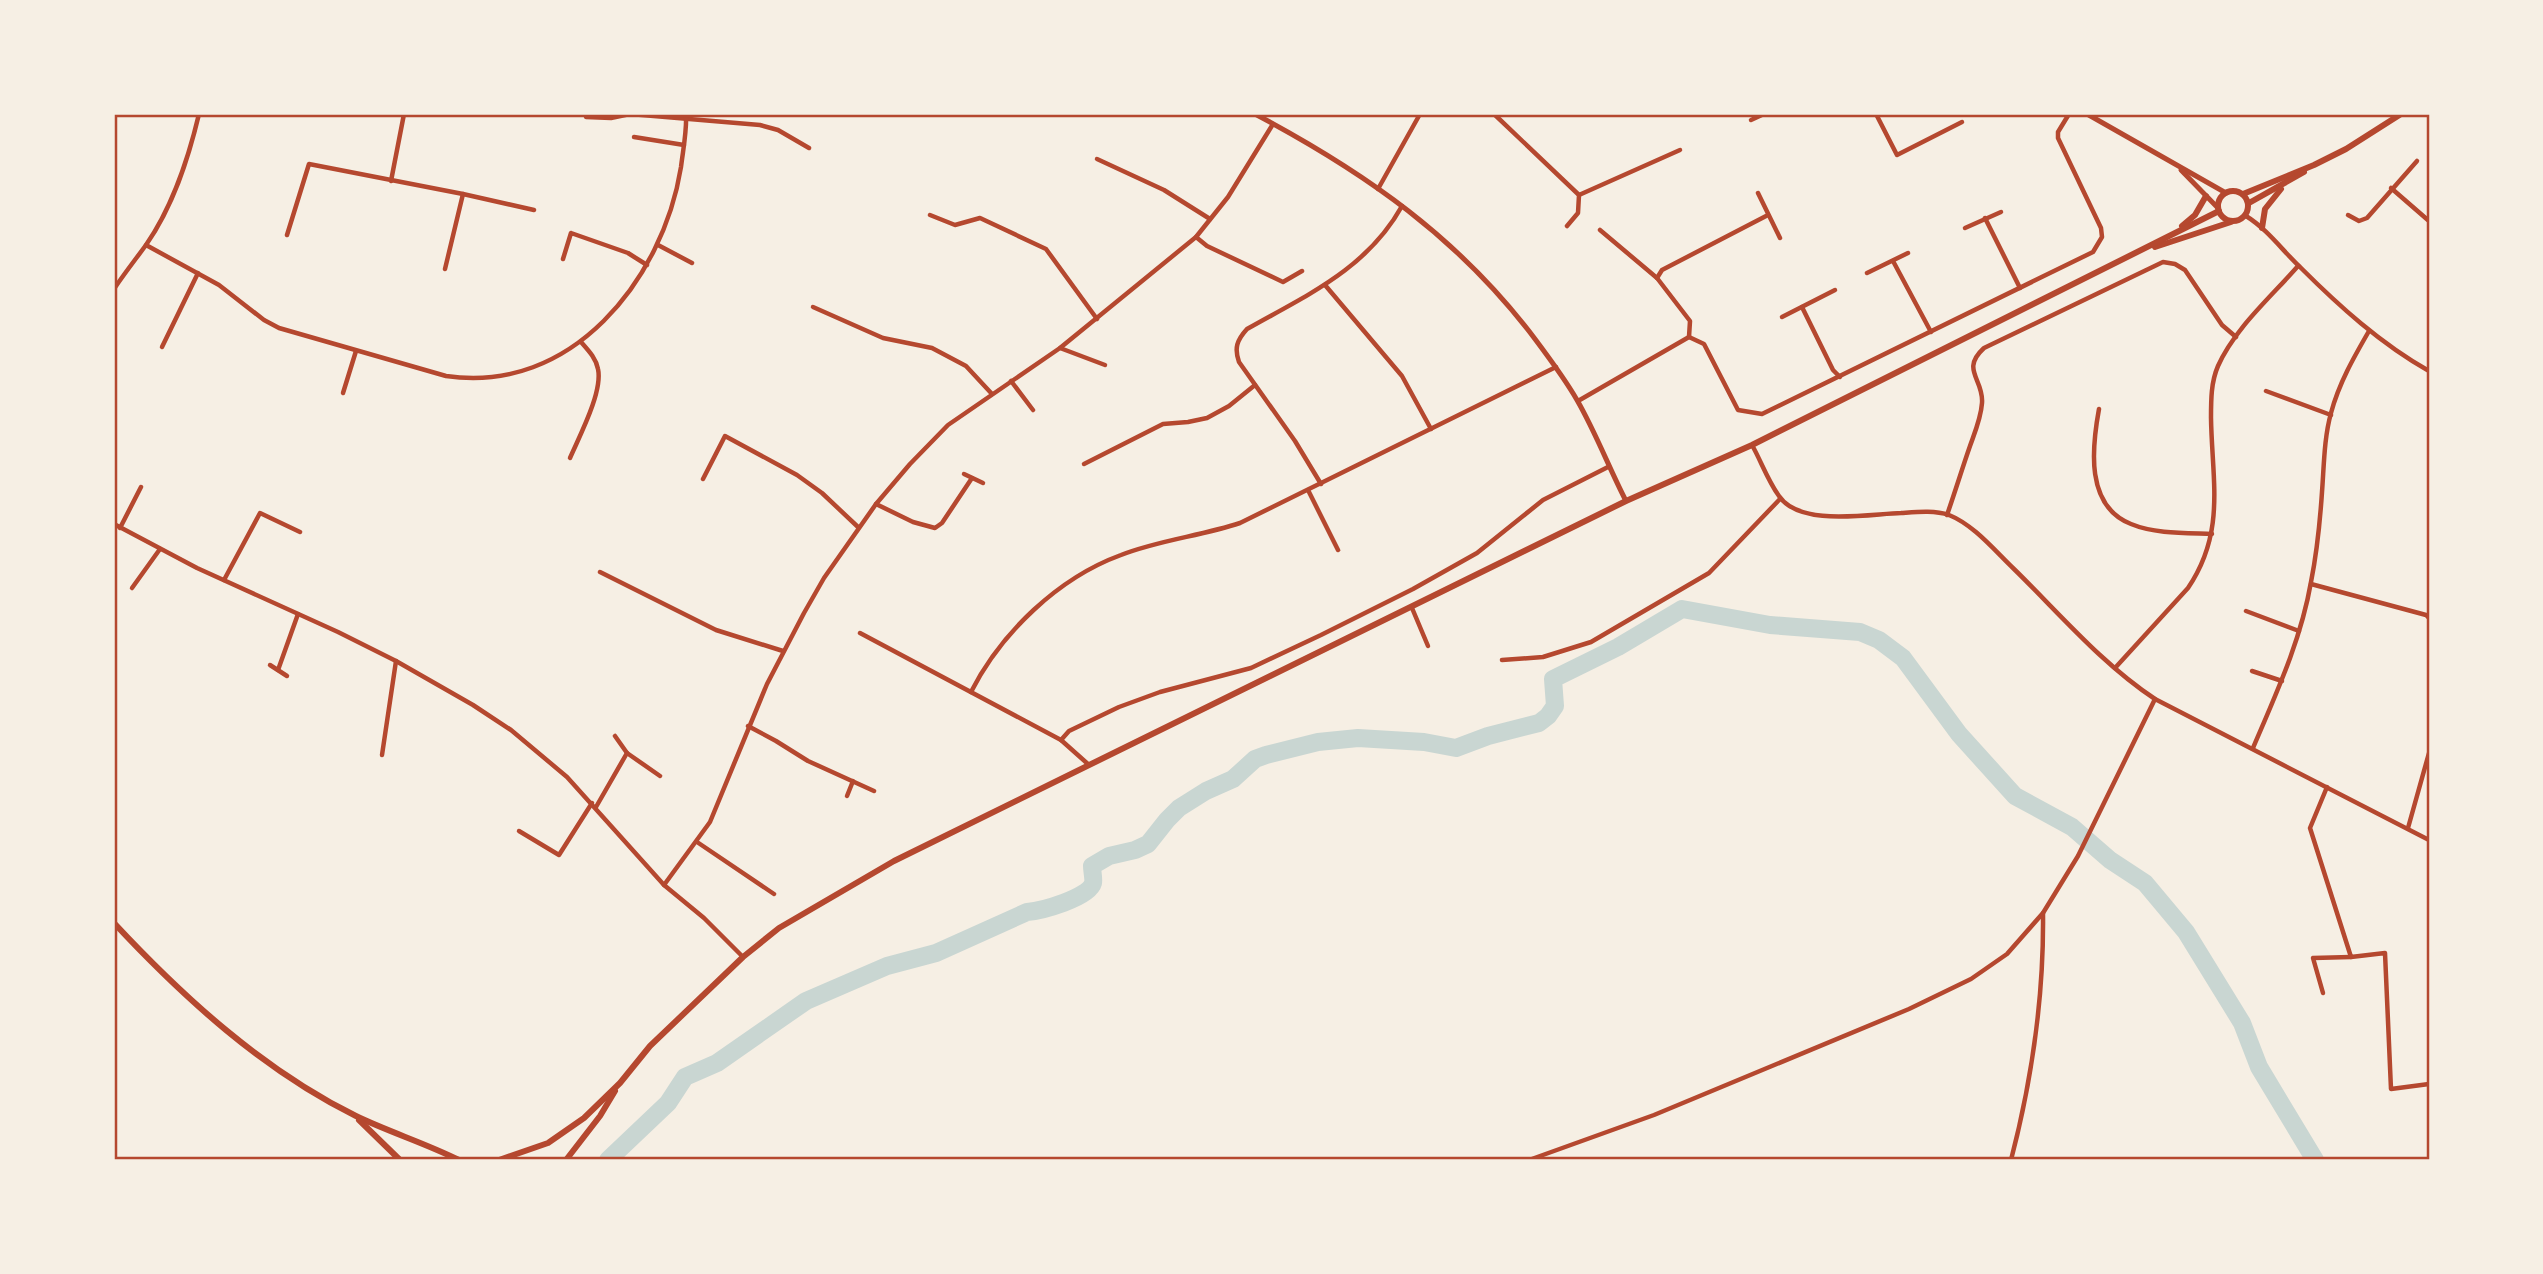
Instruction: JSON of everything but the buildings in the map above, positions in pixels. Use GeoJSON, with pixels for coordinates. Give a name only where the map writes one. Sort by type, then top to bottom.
{"type":"FeatureCollection","features":[{"type":"Feature","properties":{"kind":"main road"},"geometry":{"type":"LineString","coordinates":[[2243,194],[2346,149],[2401,114]]}},
{"type":"Feature","properties":{"kind":"main road"},"geometry":{"type":"LineString","coordinates":[[2262,228],[2265,209],[2277,193],[2314,165]]}},
{"type":"Feature","properties":{"kind":"main road"},"geometry":{"type":"LineString","coordinates":[[2249,203],[2291,181]]}},
{"type":"Feature","properties":{"kind":"main road"},"geometry":{"type":"LineString","coordinates":[[2146,249],[2179,241],[2233,222],[2246,216],[2249,203],[2243,194],[2235,191],[2225,193],[2218,210],[2224,219],[2233,222]]}},
{"type":"Feature","properties":{"kind":"main road"},"geometry":{"type":"LineString","coordinates":[[2176,232],[2195,215],[2206,196]]}},
{"type":"Feature","properties":{"kind":"main road"},"geometry":{"type":"LineString","coordinates":[[499,1160],[548,1143],[584,1118],[620,1083],[650,1046],[743,957],[779,928],[894,862],[1626,501],[1752,444],[2146,249],[2218,210]]}},
{"type":"Feature","properties":{"kind":"main road"},"geometry":{"type":"LineString","coordinates":[[114,923],[144,955],[226,1031],[282,1073],[355,1116],[459,1160]]}},
{"type":"Feature","properties":{"kind":"main road"},"geometry":{"type":"LineString","coordinates":[[566,1160],[600,1116],[620,1083]]}},
{"type":"Feature","properties":{"kind":"main road"},"geometry":{"type":"LineString","coordinates":[[355,1116],[400,1160]]}},
{"type":"Feature","properties":{"kind":"street"},"geometry":{"type":"LineString","coordinates":[[114,289],[146,245],[178,184],[191,148],[199,114]]}},
{"type":"Feature","properties":{"kind":"street"},"geometry":{"type":"LineString","coordinates":[[391,181],[404,114]]}},
{"type":"Feature","properties":{"kind":"street"},"geometry":{"type":"LineString","coordinates":[[586,117],[611,118],[630,114],[686,116],[760,125],[778,130],[809,148]]}},
{"type":"Feature","properties":{"kind":"street"},"geometry":{"type":"LineString","coordinates":[[1255,114],[1402,206],[1450,243],[1489,283],[1556,368],[1578,401],[1626,501]]}},
{"type":"Feature","properties":{"kind":"street"},"geometry":{"type":"LineString","coordinates":[[1378,190],[1420,114]]}},
{"type":"Feature","properties":{"kind":"street"},"geometry":{"type":"LineString","coordinates":[[1494,114],[1579,195],[1578,213],[1567,226]]}},
{"type":"Feature","properties":{"kind":"street"},"geometry":{"type":"LineString","coordinates":[[1751,120],[1764,114]]}},
{"type":"Feature","properties":{"kind":"street"},"geometry":{"type":"LineString","coordinates":[[1876,114],[1897,155],[1962,122]]}},
{"type":"Feature","properties":{"kind":"street"},"geometry":{"type":"LineString","coordinates":[[1689,337],[1704,344],[1738,410],[1762,414],[2094,252],[2102,237],[2101,228],[2058,138],[2058,132],[2069,114]]}},
{"type":"Feature","properties":{"kind":"street"},"geometry":{"type":"LineString","coordinates":[[2087,114],[2225,193]]}},
{"type":"Feature","properties":{"kind":"street"},"geometry":{"type":"LineString","coordinates":[[146,245],[198,273],[279,328],[446,376],[466,379],[493,378],[553,360],[581,342],[632,289],[658,245],[670,214],[684,145],[686,116]]}},
{"type":"Feature","properties":{"kind":"street"},"geometry":{"type":"LineString","coordinates":[[664,885],[710,822],[722,798],[748,726],[783,651],[824,578],[876,504],[930,441],[972,407],[1097,320],[1196,236],[1228,197],[1273,124]]}},
{"type":"Feature","properties":{"kind":"street"},"geometry":{"type":"LineString","coordinates":[[634,137],[684,145]]}},
{"type":"Feature","properties":{"kind":"street"},"geometry":{"type":"LineString","coordinates":[[1579,195],[1680,150]]}},
{"type":"Feature","properties":{"kind":"street"},"geometry":{"type":"LineString","coordinates":[[1097,159],[1164,190],[1211,219]]}},
{"type":"Feature","properties":{"kind":"street"},"geometry":{"type":"LineString","coordinates":[[2348,215],[2359,221],[2367,218],[2417,161]]}},
{"type":"Feature","properties":{"kind":"street"},"geometry":{"type":"LineString","coordinates":[[2174,162],[2218,210]]}},
{"type":"Feature","properties":{"kind":"street"},"geometry":{"type":"LineString","coordinates":[[286,234],[309,164],[534,210]]}},
{"type":"Feature","properties":{"kind":"street"},"geometry":{"type":"LineString","coordinates":[[2391,188],[2429,221]]}},
{"type":"Feature","properties":{"kind":"street"},"geometry":{"type":"LineString","coordinates":[[1758,192],[1780,238]]}},
{"type":"Feature","properties":{"kind":"street"},"geometry":{"type":"LineString","coordinates":[[445,269],[463,194]]}},
{"type":"Feature","properties":{"kind":"street"},"geometry":{"type":"LineString","coordinates":[[1321,484],[1295,441],[1239,362],[1237,342],[1247,329],[1325,285],[1351,267],[1375,244],[1402,206]]}},
{"type":"Feature","properties":{"kind":"street"},"geometry":{"type":"LineString","coordinates":[[1965,228],[2001,212]]}},
{"type":"Feature","properties":{"kind":"street"},"geometry":{"type":"LineString","coordinates":[[930,215],[955,225],[980,218],[1046,249],[1097,320]]}},
{"type":"Feature","properties":{"kind":"street"},"geometry":{"type":"LineString","coordinates":[[1657,278],[1662,270],[1768,215]]}},
{"type":"Feature","properties":{"kind":"street"},"geometry":{"type":"LineString","coordinates":[[2246,216],[2262,228],[2298,266],[2369,331],[2427,370],[2429,361]]}},
{"type":"Feature","properties":{"kind":"street"},"geometry":{"type":"LineString","coordinates":[[1985,218],[2020,288]]}},
{"type":"Feature","properties":{"kind":"street"},"geometry":{"type":"LineString","coordinates":[[1600,230],[1657,278],[1690,321],[1689,337]]}},
{"type":"Feature","properties":{"kind":"street"},"geometry":{"type":"LineString","coordinates":[[563,259],[571,233],[628,253],[647,265]]}},
{"type":"Feature","properties":{"kind":"street"},"geometry":{"type":"LineString","coordinates":[[1196,236],[1207,246],[1283,282],[1302,271]]}},
{"type":"Feature","properties":{"kind":"street"},"geometry":{"type":"LineString","coordinates":[[658,245],[692,263]]}},
{"type":"Feature","properties":{"kind":"street"},"geometry":{"type":"LineString","coordinates":[[1867,273],[1908,253]]}},
{"type":"Feature","properties":{"kind":"street"},"geometry":{"type":"LineString","coordinates":[[1893,261],[1931,332]]}},
{"type":"Feature","properties":{"kind":"street"},"geometry":{"type":"LineString","coordinates":[[1947,515],[1980,413],[1981,391],[1972,371],[1977,354],[1984,348],[2163,262],[2175,264],[2185,270],[2209,309],[2235,337]]}},
{"type":"Feature","properties":{"kind":"street"},"geometry":{"type":"LineString","coordinates":[[2115,668],[2188,588],[2205,556],[2212,534],[2216,497],[2211,395],[2218,365],[2235,337],[2298,266]]}},
{"type":"Feature","properties":{"kind":"street"},"geometry":{"type":"LineString","coordinates":[[162,347],[198,273]]}},
{"type":"Feature","properties":{"kind":"street"},"geometry":{"type":"LineString","coordinates":[[1325,285],[1402,376],[1431,429]]}},
{"type":"Feature","properties":{"kind":"street"},"geometry":{"type":"LineString","coordinates":[[1782,317],[1835,290]]}},
{"type":"Feature","properties":{"kind":"street"},"geometry":{"type":"LineString","coordinates":[[813,307],[883,338],[932,348],[967,366],[992,394]]}},
{"type":"Feature","properties":{"kind":"street"},"geometry":{"type":"LineString","coordinates":[[1802,307],[1833,370],[1840,377]]}},
{"type":"Feature","properties":{"kind":"street"},"geometry":{"type":"LineString","coordinates":[[2253,748],[2282,681],[2311,584],[2320,525],[2330,415],[2340,387],[2369,331]]}},
{"type":"Feature","properties":{"kind":"street"},"geometry":{"type":"LineString","coordinates":[[1578,401],[1689,337]]}},
{"type":"Feature","properties":{"kind":"street"},"geometry":{"type":"LineString","coordinates":[[570,458],[590,414],[599,372],[595,359],[581,342]]}},
{"type":"Feature","properties":{"kind":"street"},"geometry":{"type":"LineString","coordinates":[[1060,348],[1105,365]]}},
{"type":"Feature","properties":{"kind":"street"},"geometry":{"type":"LineString","coordinates":[[343,393],[356,351]]}},
{"type":"Feature","properties":{"kind":"street"},"geometry":{"type":"LineString","coordinates":[[971,692],[983,670],[1014,630],[1040,606],[1095,566],[1121,554],[1240,523],[1556,368]]}},
{"type":"Feature","properties":{"kind":"street"},"geometry":{"type":"LineString","coordinates":[[1011,381],[1033,410]]}},
{"type":"Feature","properties":{"kind":"street"},"geometry":{"type":"LineString","coordinates":[[1084,464],[1163,424],[1207,418],[1229,406],[1255,385]]}},
{"type":"Feature","properties":{"kind":"street"},"geometry":{"type":"LineString","coordinates":[[2266,391],[2330,415]]}},
{"type":"Feature","properties":{"kind":"street"},"geometry":{"type":"LineString","coordinates":[[2099,409],[2093,442],[2096,484],[2108,509],[2130,524],[2168,532],[2212,534]]}},
{"type":"Feature","properties":{"kind":"street"},"geometry":{"type":"LineString","coordinates":[[703,479],[725,436],[797,475],[822,493],[858,527]]}},
{"type":"Feature","properties":{"kind":"street"},"geometry":{"type":"LineString","coordinates":[[1752,444],[1780,499],[1807,514],[1824,516],[1925,512],[1947,515],[1964,524],[2000,555],[2115,668],[2155,698],[2429,839]]}},
{"type":"Feature","properties":{"kind":"street"},"geometry":{"type":"LineString","coordinates":[[1061,740],[1069,731],[1119,707],[1160,692],[1251,668],[1321,635],[1477,553],[1543,500],[1608,467]]}},
{"type":"Feature","properties":{"kind":"street"},"geometry":{"type":"LineString","coordinates":[[964,474],[983,483]]}},
{"type":"Feature","properties":{"kind":"street"},"geometry":{"type":"LineString","coordinates":[[876,504],[913,522],[935,528],[942,523],[972,478]]}},
{"type":"Feature","properties":{"kind":"street"},"geometry":{"type":"LineString","coordinates":[[120,528],[141,487]]}},
{"type":"Feature","properties":{"kind":"street"},"geometry":{"type":"LineString","coordinates":[[1308,490],[1338,550]]}},
{"type":"Feature","properties":{"kind":"street"},"geometry":{"type":"LineString","coordinates":[[1502,660],[1543,657],[1591,642],[1709,573],[1780,499]]}},
{"type":"Feature","properties":{"kind":"street"},"geometry":{"type":"LineString","coordinates":[[224,581],[260,513],[300,532]]}},
{"type":"Feature","properties":{"kind":"street"},"geometry":{"type":"LineString","coordinates":[[114,524],[224,581],[396,661],[511,730],[545,757],[594,805],[664,885],[704,918],[743,957]]}},
{"type":"Feature","properties":{"kind":"street"},"geometry":{"type":"LineString","coordinates":[[132,587],[160,549]]}},
{"type":"Feature","properties":{"kind":"street"},"geometry":{"type":"LineString","coordinates":[[600,572],[716,630],[783,651]]}},
{"type":"Feature","properties":{"kind":"street"},"geometry":{"type":"LineString","coordinates":[[2311,584],[2428,617],[2429,607]]}},
{"type":"Feature","properties":{"kind":"street"},"geometry":{"type":"LineString","coordinates":[[1412,608],[1428,646]]}},
{"type":"Feature","properties":{"kind":"street"},"geometry":{"type":"LineString","coordinates":[[2246,611],[2299,631]]}},
{"type":"Feature","properties":{"kind":"street"},"geometry":{"type":"LineString","coordinates":[[278,670],[298,614]]}},
{"type":"Feature","properties":{"kind":"street"},"geometry":{"type":"LineString","coordinates":[[860,634],[1061,740],[1089,765]]}},
{"type":"Feature","properties":{"kind":"street"},"geometry":{"type":"LineString","coordinates":[[382,755],[396,661]]}},
{"type":"Feature","properties":{"kind":"street"},"geometry":{"type":"LineString","coordinates":[[270,666],[287,676]]}},
{"type":"Feature","properties":{"kind":"street"},"geometry":{"type":"LineString","coordinates":[[2252,671],[2282,681]]}},
{"type":"Feature","properties":{"kind":"street"},"geometry":{"type":"LineString","coordinates":[[1529,1160],[1688,1101],[1945,993],[2007,954],[2043,913],[2078,856],[2155,698]]}},
{"type":"Feature","properties":{"kind":"street"},"geometry":{"type":"LineString","coordinates":[[748,726],[808,761],[874,791]]}},
{"type":"Feature","properties":{"kind":"street"},"geometry":{"type":"LineString","coordinates":[[615,736],[627,753],[660,776]]}},
{"type":"Feature","properties":{"kind":"street"},"geometry":{"type":"LineString","coordinates":[[519,831],[559,855],[627,753]]}},
{"type":"Feature","properties":{"kind":"street"},"geometry":{"type":"LineString","coordinates":[[2408,828],[2429,753]]}},
{"type":"Feature","properties":{"kind":"street"},"geometry":{"type":"LineString","coordinates":[[847,796],[853,780]]}},
{"type":"Feature","properties":{"kind":"street"},"geometry":{"type":"LineString","coordinates":[[2327,787],[2310,828],[2351,957]]}},
{"type":"Feature","properties":{"kind":"street"},"geometry":{"type":"LineString","coordinates":[[697,842],[774,894]]}},
{"type":"Feature","properties":{"kind":"street"},"geometry":{"type":"LineString","coordinates":[[2011,1160],[2026,1105],[2032,1067],[2043,978],[2043,913]]}},
{"type":"Feature","properties":{"kind":"street"},"geometry":{"type":"LineString","coordinates":[[2323,993],[2313,958],[2385,953],[2391,1089],[2429,1084]]}},
{"type":"Feature","properties":{"kind":"waterway"},"geometry":{"type":"LineString","coordinates":[[608,1160],[668,1103],[685,1077],[717,1063],[806,1001],[887,966],[936,953],[1027,912],[1074,899],[1090,889],[1093,883],[1092,866],[1109,856],[1148,844],[1179,808],[1206,791],[1233,779],[1255,759],[1318,742],[1358,738],[1424,742],[1456,748],[1488,736],[1539,723],[1555,706],[1553,679],[1618,647],[1682,609],[1770,625],[1860,632],[1879,640],[1903,658],[1959,734],[2015,796],[2072,827],[2110,860],[2145,883],[2186,932],[2242,1023],[2259,1067],[2315,1160]]}}]}
